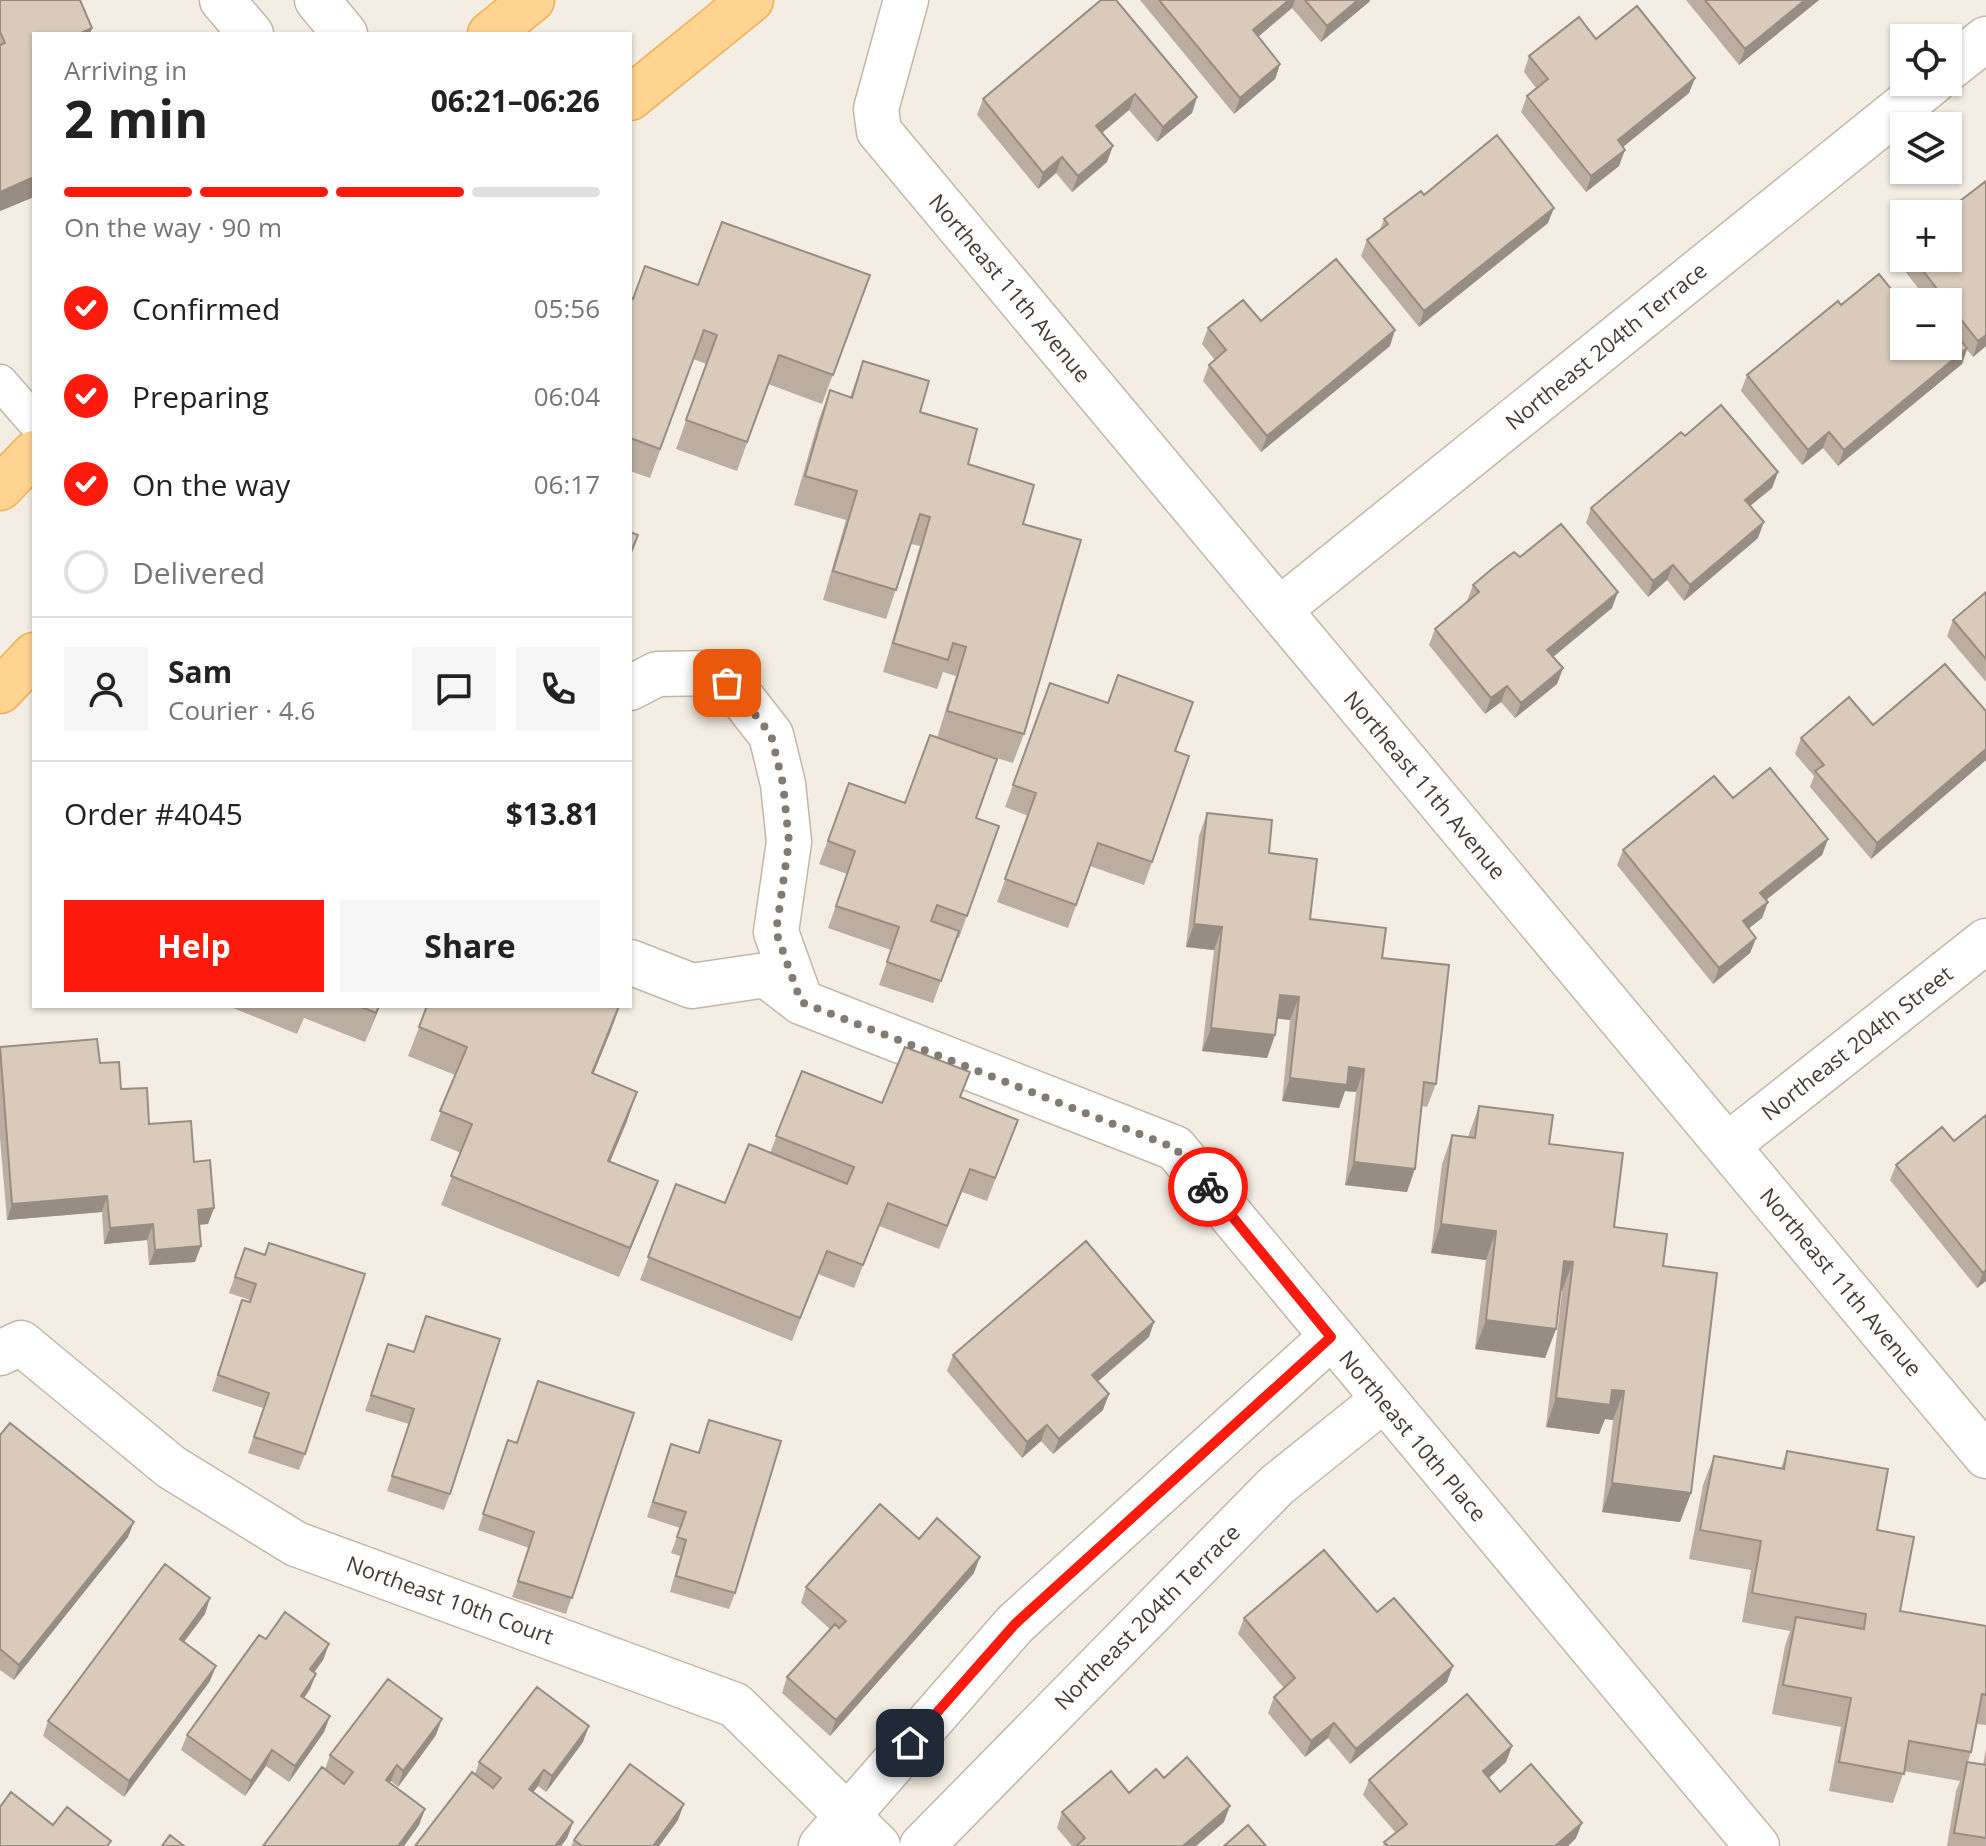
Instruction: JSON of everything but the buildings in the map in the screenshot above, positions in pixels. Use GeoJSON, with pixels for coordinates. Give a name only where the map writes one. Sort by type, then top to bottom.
{"type":"FeatureCollection","features":[{"type":"Feature","properties":{"kind":"main road"},"geometry":{"type":"LineString","coordinates":[[492,32],[532,0]]}},
{"type":"Feature","properties":{"kind":"main road"},"geometry":{"type":"LineString","coordinates":[[632,96],[751,0]]}},
{"type":"Feature","properties":{"kind":"main road"},"geometry":{"type":"LineString","coordinates":[[0,488],[32,455]]}},
{"type":"Feature","properties":{"kind":"main road"},"geometry":{"type":"LineString","coordinates":[[0,691],[32,657]]}},
{"type":"Feature","properties":{"kind":"street"},"geometry":{"type":"LineString","coordinates":[[222,0],[249,32]]}},
{"type":"Feature","properties":{"kind":"street"},"geometry":{"type":"LineString","coordinates":[[317,0],[343,32]]}},
{"type":"Feature","properties":{"kind":"street","name":"Northeast 11th Avenue"},"geometry":{"type":"LineString","coordinates":[[906,0],[876,109],[879,131],[1986,1456]]}},
{"type":"Feature","properties":{"kind":"street"},"geometry":{"type":"LineString","coordinates":[[1962,58],[1986,39]]}},
{"type":"Feature","properties":{"kind":"street","name":"Northeast 204th Terrace"},"geometry":{"type":"LineString","coordinates":[[1279,610],[1916,96]]}},
{"type":"Feature","properties":{"kind":"street"},"geometry":{"type":"LineString","coordinates":[[632,687],[657,674],[715,673],[739,694],[771,735],[783,784],[789,842],[776,932],[801,1002]]}},
{"type":"Feature","properties":{"kind":"street","name":"Northeast 204th Street"},"geometry":{"type":"LineString","coordinates":[[1728,1145],[1986,941]]}},
{"type":"Feature","properties":{"kind":"street","name":"Northeast 10th Place"},"geometry":{"type":"LineString","coordinates":[[632,963],[692,986],[766,975],[801,1002],[1175,1148],[1757,1846]]}},
{"type":"Feature","properties":{"kind":"street"},"geometry":{"type":"LineString","coordinates":[[834,1830],[1015,1624],[1331,1337]]}},
{"type":"Feature","properties":{"kind":"street","name":"Northeast 10th Court"},"geometry":{"type":"LineString","coordinates":[[11,1348],[171,1467],[296,1544],[735,1705],[834,1830],[878,1846]]}},
{"type":"Feature","properties":{"kind":"street","name":"Northeast 204th Terrace"},"geometry":{"type":"LineString","coordinates":[[922,1846],[1277,1485],[1383,1400]]}},
{"type":"Feature","properties":{"kind":"lane"},"geometry":{"type":"LineString","coordinates":[[0,382],[32,419]]}},
{"type":"Feature","properties":{"kind":"way so far"},"geometry":{"type":"LineString","coordinates":[[727,683],[771,735],[783,784],[789,842],[776,932],[801,1002],[1175,1148],[1208,1187]]}},
{"type":"Feature","properties":{"kind":"route"},"geometry":{"type":"LineString","coordinates":[[910,1743],[1015,1624],[1331,1337],[1208,1187]]}}]}
